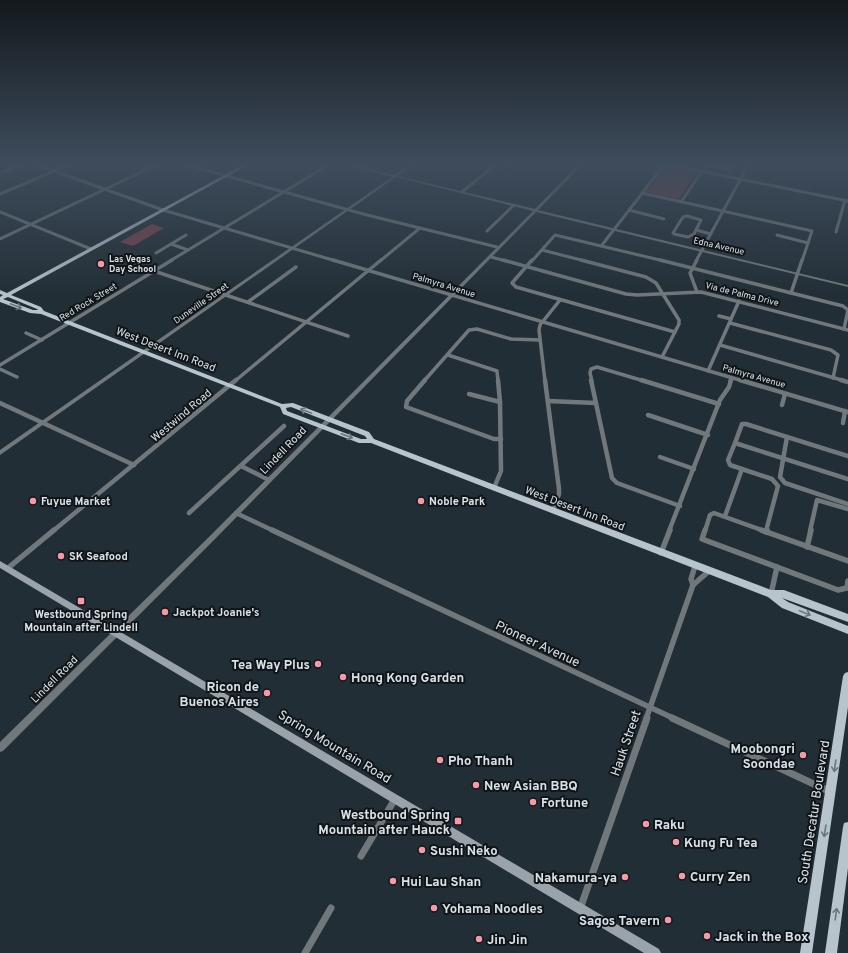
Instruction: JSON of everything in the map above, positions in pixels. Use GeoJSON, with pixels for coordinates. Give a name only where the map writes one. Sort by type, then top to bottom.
{"type":"FeatureCollection","features":[{"type":"Feature","properties":{"kind":"main road"},"geometry":{"type":"LineString","coordinates":[[0,299],[2,293],[160,209]]}},
{"type":"Feature","properties":{"kind":"main road","name":"West Desert Inn Road"},"geometry":{"type":"LineString","coordinates":[[2,293],[39,308],[42,312]]}},
{"type":"Feature","properties":{"kind":"main road","name":"West Desert Inn Road"},"geometry":{"type":"LineString","coordinates":[[0,299],[32,312],[42,312],[282,406],[291,405],[328,419],[367,434],[372,441]]}},
{"type":"Feature","properties":{"kind":"main road","name":"West Desert Inn Road"},"geometry":{"type":"LineString","coordinates":[[282,406],[285,412],[361,441],[372,441],[771,594],[785,605],[848,630]]}},
{"type":"Feature","properties":{"kind":"main road","name":"Spring Mountain Road"},"geometry":{"type":"LineString","coordinates":[[0,564],[654,953]]}},
{"type":"Feature","properties":{"kind":"main road","name":"West Desert Inn Road"},"geometry":{"type":"LineString","coordinates":[[771,594],[784,594],[848,618]]}},
{"type":"Feature","properties":{"kind":"main road","name":"South Decatur Boulevard"},"geometry":{"type":"LineString","coordinates":[[806,953],[848,676]]}},
{"type":"Feature","properties":{"kind":"main road"},"geometry":{"type":"LineString","coordinates":[[831,953],[848,827]]}},
{"type":"Feature","properties":{"kind":"street"},"geometry":{"type":"LineString","coordinates":[[0,239],[63,209]]}},
{"type":"Feature","properties":{"kind":"street","name":"Palmyra Avenue"},"geometry":{"type":"LineString","coordinates":[[163,209],[846,412]]}},
{"type":"Feature","properties":{"kind":"street","name":"Red Rock Street"},"geometry":{"type":"LineString","coordinates":[[0,365],[254,209]]}},
{"type":"Feature","properties":{"kind":"street"},"geometry":{"type":"LineString","coordinates":[[487,231],[509,209]]}},
{"type":"Feature","properties":{"kind":"street"},"geometry":{"type":"LineString","coordinates":[[712,209],[812,231],[791,293]]}},
{"type":"Feature","properties":{"kind":"street"},"geometry":{"type":"LineString","coordinates":[[836,232],[844,209]]}},
{"type":"Feature","properties":{"kind":"street"},"geometry":{"type":"LineString","coordinates":[[347,210],[497,248]]}},
{"type":"Feature","properties":{"kind":"street","name":"Duneville Street"},"geometry":{"type":"LineString","coordinates":[[0,453],[347,210]]}},
{"type":"Feature","properties":{"kind":"street","name":"Edna Avenue"},"geometry":{"type":"LineString","coordinates":[[535,210],[848,285]]}},
{"type":"Feature","properties":{"kind":"street","name":"Lindell Road"},"geometry":{"type":"LineString","coordinates":[[0,748],[269,480],[411,334],[453,296],[497,248],[535,210]]}},
{"type":"Feature","properties":{"kind":"street"},"geometry":{"type":"LineString","coordinates":[[602,245],[629,210],[664,219]]}},
{"type":"Feature","properties":{"kind":"street"},"geometry":{"type":"LineString","coordinates":[[0,212],[88,248]]}},
{"type":"Feature","properties":{"kind":"street"},"geometry":{"type":"LineString","coordinates":[[697,292],[690,277],[690,273],[723,212]]}},
{"type":"Feature","properties":{"kind":"street"},"geometry":{"type":"LineString","coordinates":[[685,216],[700,219],[701,222],[696,230],[689,238],[673,233],[685,216]]}},
{"type":"Feature","properties":{"kind":"street","name":"Westwind Road"},"geometry":{"type":"LineString","coordinates":[[8,568],[420,228]]}},
{"type":"Feature","properties":{"kind":"street"},"geometry":{"type":"LineString","coordinates":[[696,230],[712,234]]}},
{"type":"Feature","properties":{"kind":"street"},"geometry":{"type":"LineString","coordinates":[[156,253],[186,235]]}},
{"type":"Feature","properties":{"kind":"street"},"geometry":{"type":"LineString","coordinates":[[675,332],[560,300],[516,287],[512,284],[557,235],[602,245],[846,308],[848,310],[846,329]]}},
{"type":"Feature","properties":{"kind":"street"},"geometry":{"type":"LineString","coordinates":[[777,235],[808,243]]}},
{"type":"Feature","properties":{"kind":"street"},"geometry":{"type":"LineString","coordinates":[[171,244],[188,250]]}},
{"type":"Feature","properties":{"kind":"street"},"geometry":{"type":"LineString","coordinates":[[542,250],[646,277],[656,283],[679,317],[679,324],[662,357]]}},
{"type":"Feature","properties":{"kind":"street","name":"Via de Palma Drive"},"geometry":{"type":"LineString","coordinates":[[490,257],[626,294],[708,293],[846,329]]}},
{"type":"Feature","properties":{"kind":"street"},"geometry":{"type":"LineString","coordinates":[[248,302],[296,267]]}},
{"type":"Feature","properties":{"kind":"street"},"geometry":{"type":"LineString","coordinates":[[154,271],[348,336]]}},
{"type":"Feature","properties":{"kind":"street"},"geometry":{"type":"LineString","coordinates":[[553,511],[559,494],[559,489],[539,330],[542,322],[560,300]]}},
{"type":"Feature","properties":{"kind":"street"},"geometry":{"type":"LineString","coordinates":[[708,371],[739,301]]}},
{"type":"Feature","properties":{"kind":"street"},"geometry":{"type":"LineString","coordinates":[[719,316],[730,321],[831,350],[838,355],[834,378]]}},
{"type":"Feature","properties":{"kind":"street"},"geometry":{"type":"LineString","coordinates":[[501,439],[494,439],[411,409],[406,405],[407,401],[469,330],[474,329],[511,339],[540,340]]}},
{"type":"Feature","properties":{"kind":"street"},"geometry":{"type":"LineString","coordinates":[[26,333],[42,340]]}},
{"type":"Feature","properties":{"kind":"street"},"geometry":{"type":"LineString","coordinates":[[720,345],[848,382]]}},
{"type":"Feature","properties":{"kind":"street"},"geometry":{"type":"LineString","coordinates":[[448,355],[497,371],[500,402],[501,470],[494,488]]}},
{"type":"Feature","properties":{"kind":"street"},"geometry":{"type":"LineString","coordinates":[[680,506],[614,481],[612,478],[590,373],[591,369],[602,368],[719,404]]}},
{"type":"Feature","properties":{"kind":"street"},"geometry":{"type":"LineString","coordinates":[[0,370],[17,377]]}},
{"type":"Feature","properties":{"kind":"street"},"geometry":{"type":"LineString","coordinates":[[661,553],[719,404],[729,387],[732,378]]}},
{"type":"Feature","properties":{"kind":"street"},"geometry":{"type":"LineString","coordinates":[[469,394],[500,402]]}},
{"type":"Feature","properties":{"kind":"street"},"geometry":{"type":"LineString","coordinates":[[782,405],[785,394]]}},
{"type":"Feature","properties":{"kind":"street"},"geometry":{"type":"LineString","coordinates":[[548,401],[596,403]]}},
{"type":"Feature","properties":{"kind":"street"},"geometry":{"type":"LineString","coordinates":[[0,403],[44,422],[134,465]]}},
{"type":"Feature","properties":{"kind":"street"},"geometry":{"type":"LineString","coordinates":[[843,423],[846,412]]}},
{"type":"Feature","properties":{"kind":"street"},"geometry":{"type":"LineString","coordinates":[[648,415],[708,435]]}},
{"type":"Feature","properties":{"kind":"street"},"geometry":{"type":"LineString","coordinates":[[766,532],[778,486],[772,479],[730,465],[728,460],[742,424],[848,456]]}},
{"type":"Feature","properties":{"kind":"street"},"geometry":{"type":"LineString","coordinates":[[189,513],[284,426]]}},
{"type":"Feature","properties":{"kind":"street"},"geometry":{"type":"LineString","coordinates":[[787,437],[783,452],[784,459],[780,477],[785,483],[848,504]]}},
{"type":"Feature","properties":{"kind":"street"},"geometry":{"type":"LineString","coordinates":[[735,443],[848,479]]}},
{"type":"Feature","properties":{"kind":"street"},"geometry":{"type":"LineString","coordinates":[[660,457],[694,469]]}},
{"type":"Feature","properties":{"kind":"street"},"geometry":{"type":"LineString","coordinates":[[241,466],[269,480]]}},
{"type":"Feature","properties":{"kind":"street"},"geometry":{"type":"LineString","coordinates":[[725,516],[742,469]]}},
{"type":"Feature","properties":{"kind":"street"},"geometry":{"type":"LineString","coordinates":[[807,547],[817,500],[848,508]]}},
{"type":"Feature","properties":{"kind":"street","name":"Pioneer Avenue"},"geometry":{"type":"LineString","coordinates":[[236,513],[831,792]]}},
{"type":"Feature","properties":{"kind":"street"},"geometry":{"type":"LineString","coordinates":[[848,561],[714,513],[710,515],[702,539],[838,590],[847,588],[848,581]]}},
{"type":"Feature","properties":{"kind":"street","name":"Hauk Street"},"geometry":{"type":"LineString","coordinates":[[693,585],[691,579],[696,566]]}},
{"type":"Feature","properties":{"kind":"street"},"geometry":{"type":"LineString","coordinates":[[771,594],[777,567]]}},
{"type":"Feature","properties":{"kind":"street","name":"Hauk Street"},"geometry":{"type":"LineString","coordinates":[[580,909],[693,585],[709,571]]}},
{"type":"Feature","properties":{"kind":"street"},"geometry":{"type":"LineString","coordinates":[[361,856],[395,798]]}},
{"type":"Feature","properties":{"kind":"street"},"geometry":{"type":"LineString","coordinates":[[305,953],[331,908]]}},
{"type":"Feature","properties":{"kind":"shaded area"},"geometry":{"type":"Polygon","coordinates":[[[152,224],[164,228],[133,246],[120,242],[152,224]]]}},
{"type":"Feature","properties":{"kind":"place","name":"Las Vegas Day School"},"geometry":{"type":"Point","coordinates":[101,264]}},
{"type":"Feature","properties":{"kind":"place","name":"Fuyue Market"},"geometry":{"type":"Point","coordinates":[33,501]}},
{"type":"Feature","properties":{"kind":"place","name":"Noble Park"},"geometry":{"type":"Point","coordinates":[421,501]}},
{"type":"Feature","properties":{"kind":"place","name":"SK Seafood"},"geometry":{"type":"Point","coordinates":[61,556]}},
{"type":"Feature","properties":{"kind":"place","name":"Westbound Spring Mountain after Lindell"},"geometry":{"type":"Point","coordinates":[81,601]}},
{"type":"Feature","properties":{"kind":"place","name":"Jackpot Joanie's"},"geometry":{"type":"Point","coordinates":[165,612]}},
{"type":"Feature","properties":{"kind":"place","name":"Tea Way Plus"},"geometry":{"type":"Point","coordinates":[318,664]}},
{"type":"Feature","properties":{"kind":"place","name":"Hong Kong Garden"},"geometry":{"type":"Point","coordinates":[343,677]}},
{"type":"Feature","properties":{"kind":"place","name":"Ricon de Buenos Aires"},"geometry":{"type":"Point","coordinates":[267,693]}},
{"type":"Feature","properties":{"kind":"place","name":"Moobongri Soondae"},"geometry":{"type":"Point","coordinates":[803,755]}},
{"type":"Feature","properties":{"kind":"place","name":"Pho Thanh"},"geometry":{"type":"Point","coordinates":[440,760]}},
{"type":"Feature","properties":{"kind":"place","name":"New Asian BBQ"},"geometry":{"type":"Point","coordinates":[476,785]}},
{"type":"Feature","properties":{"kind":"place","name":"Fortune"},"geometry":{"type":"Point","coordinates":[533,802]}},
{"type":"Feature","properties":{"kind":"place","name":"Westbound Spring Mountain after Hauck"},"geometry":{"type":"Point","coordinates":[458,821]}},
{"type":"Feature","properties":{"kind":"place","name":"Raku"},"geometry":{"type":"Point","coordinates":[646,824]}},
{"type":"Feature","properties":{"kind":"place","name":"Kung Fu Tea"},"geometry":{"type":"Point","coordinates":[676,842]}},
{"type":"Feature","properties":{"kind":"place","name":"Sushi Neko"},"geometry":{"type":"Point","coordinates":[422,850]}},
{"type":"Feature","properties":{"kind":"place","name":"Curry Zen"},"geometry":{"type":"Point","coordinates":[682,876]}},
{"type":"Feature","properties":{"kind":"place","name":"Nakamura-ya"},"geometry":{"type":"Point","coordinates":[625,877]}},
{"type":"Feature","properties":{"kind":"place","name":"Hui Lau Shan"},"geometry":{"type":"Point","coordinates":[393,881]}},
{"type":"Feature","properties":{"kind":"place","name":"Yohama Noodles"},"geometry":{"type":"Point","coordinates":[434,908]}},
{"type":"Feature","properties":{"kind":"place","name":"Sagos Tavern"},"geometry":{"type":"Point","coordinates":[668,920]}},
{"type":"Feature","properties":{"kind":"place","name":"Jack in the Box"},"geometry":{"type":"Point","coordinates":[707,936]}},
{"type":"Feature","properties":{"kind":"place","name":"Jin Jin"},"geometry":{"type":"Point","coordinates":[479,939]}}]}
